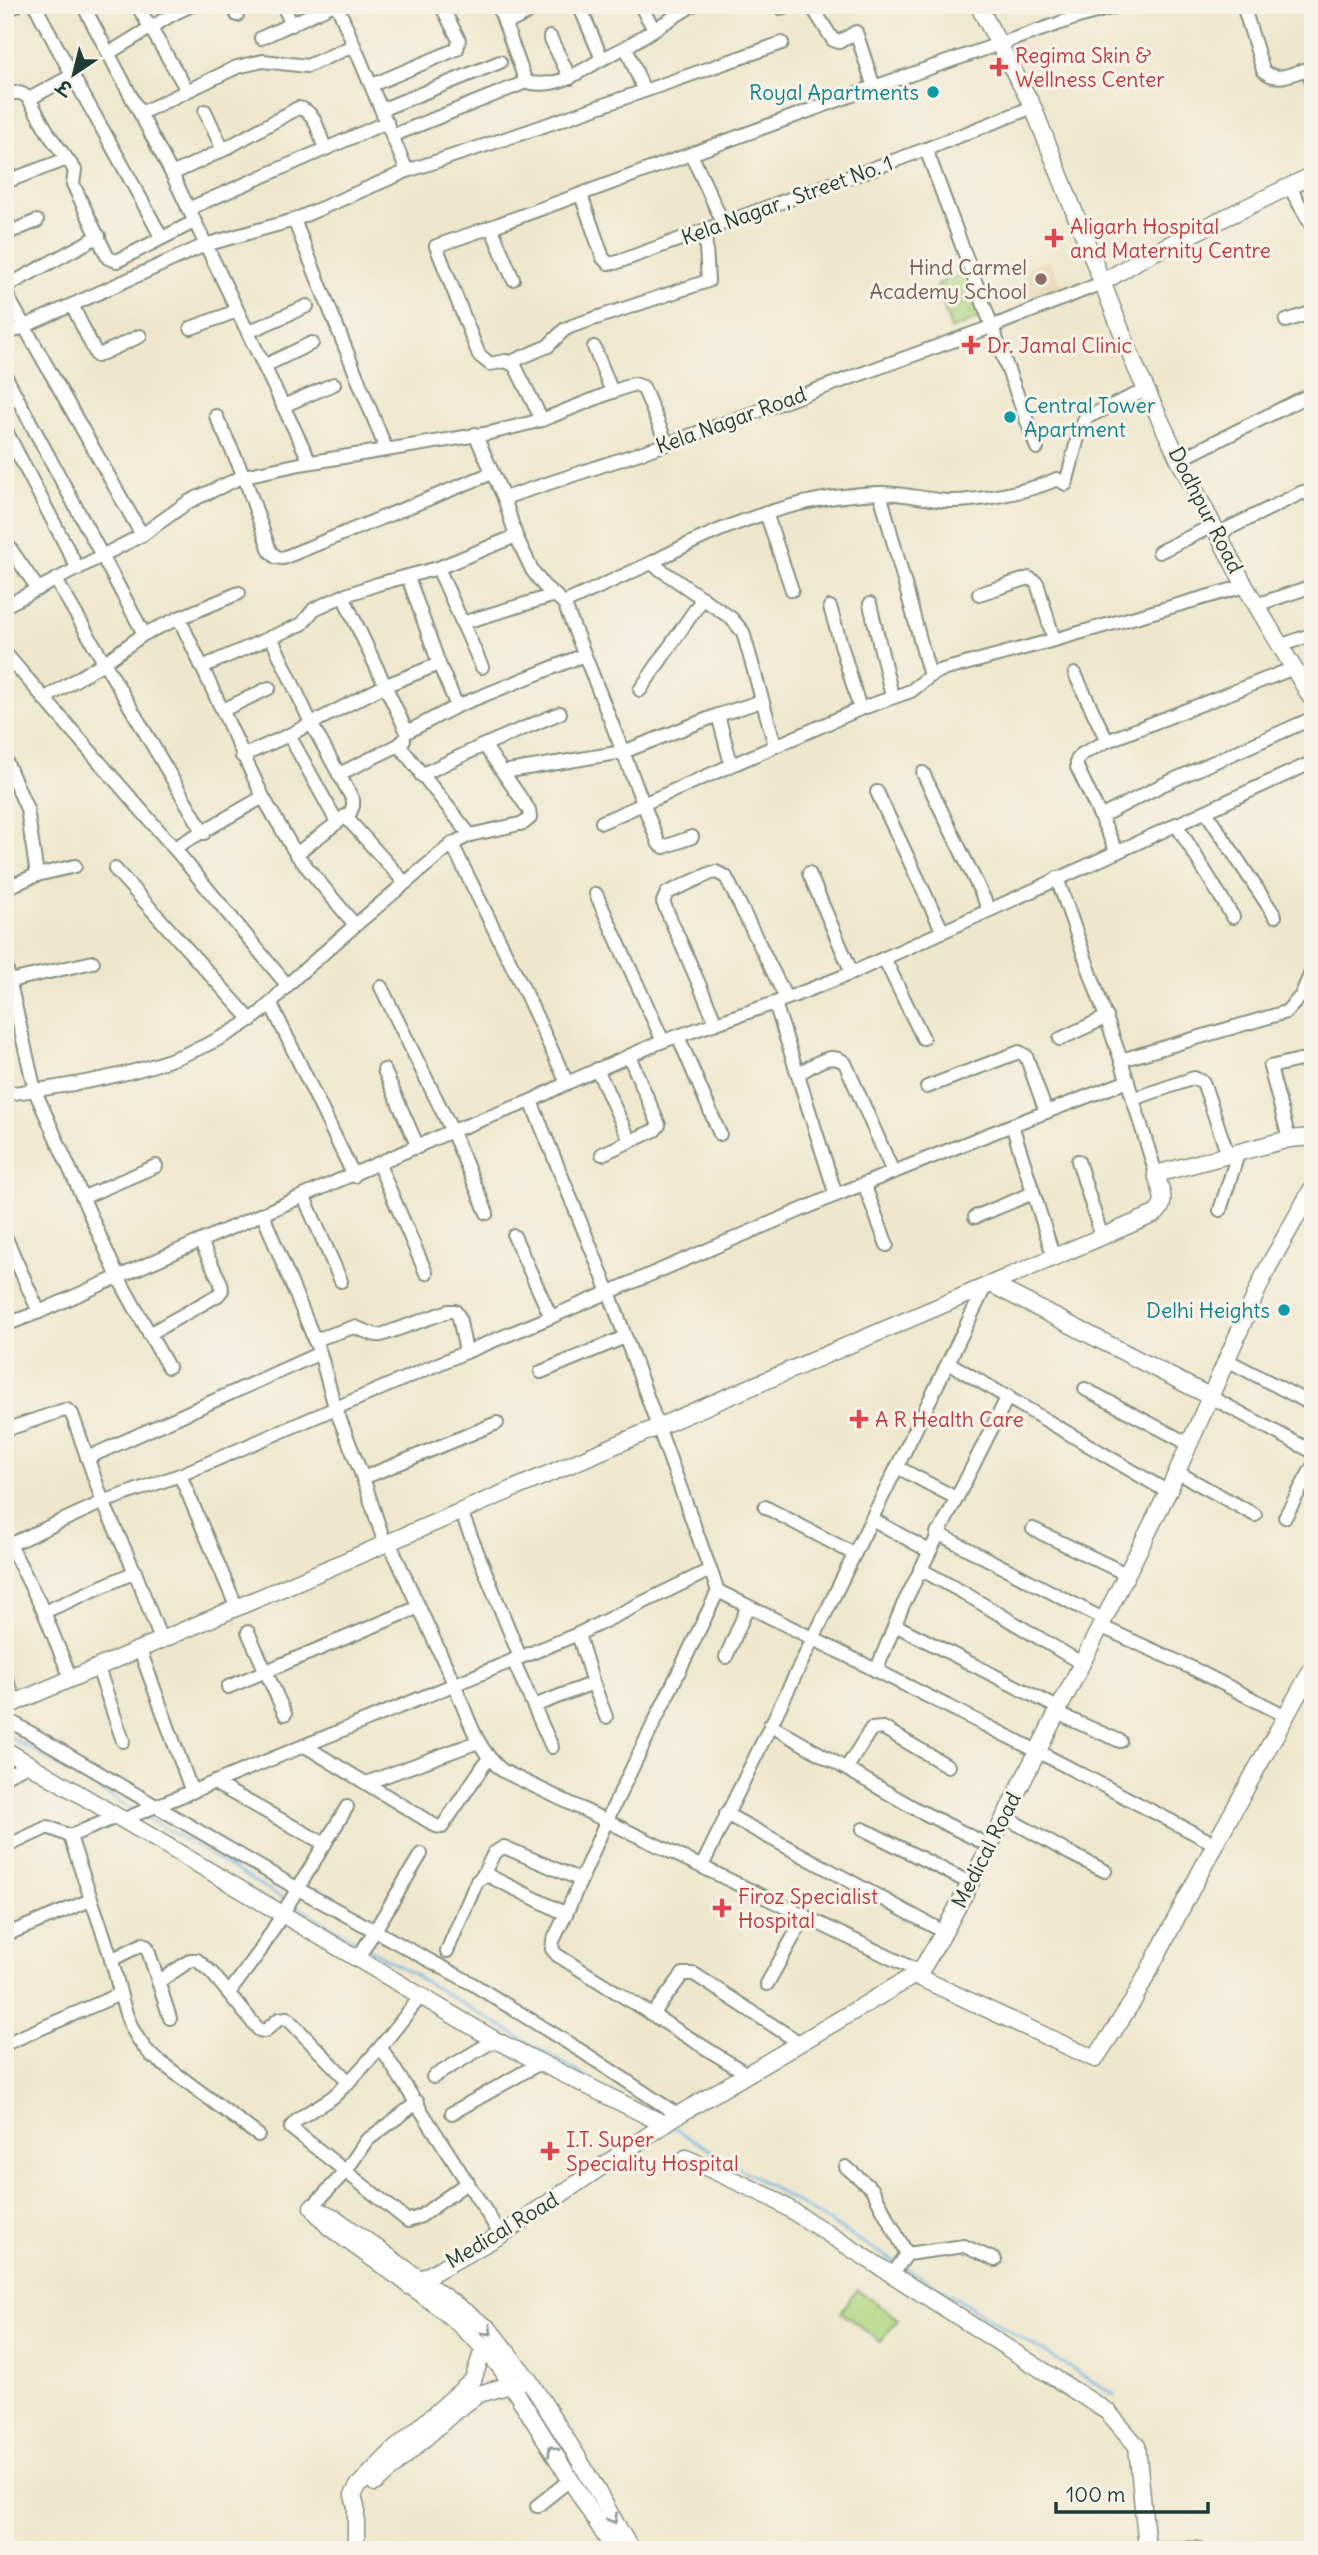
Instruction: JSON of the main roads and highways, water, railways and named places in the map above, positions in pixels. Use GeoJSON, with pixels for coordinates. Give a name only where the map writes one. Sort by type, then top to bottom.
{"type":"FeatureCollection","features":[{"type":"Feature","properties":{"kind":"waterway"},"geometry":{"type":"LineString","coordinates":[[5,1734],[135,1811]]}},
{"type":"Feature","properties":{"kind":"waterway"},"geometry":{"type":"LineString","coordinates":[[144,1816],[286,1900]]}},
{"type":"Feature","properties":{"kind":"waterway"},"geometry":{"type":"LineString","coordinates":[[292,1903],[361,1944]]}},
{"type":"Feature","properties":{"kind":"waterway"},"geometry":{"type":"LineString","coordinates":[[370,1949],[585,2076]]}},
{"type":"Feature","properties":{"kind":"waterway"},"geometry":{"type":"LineString","coordinates":[[672,2127],[897,2263]]}},
{"type":"Feature","properties":{"kind":"waterway"},"geometry":{"type":"LineString","coordinates":[[903,2266],[1115,2395]]}},
{"type":"Feature","properties":{"kind":"place","name":"Regima Skin & Wellness Center"},"geometry":{"type":"Point","coordinates":[999,67]}},
{"type":"Feature","properties":{"kind":"place","name":"Royal Apartments"},"geometry":{"type":"Point","coordinates":[933,92]}},
{"type":"Feature","properties":{"kind":"place","name":"Aligarh Hospital and Maternity Centre"},"geometry":{"type":"Point","coordinates":[1054,238]}},
{"type":"Feature","properties":{"kind":"place","name":"Hind Carmel Academy School"},"geometry":{"type":"Point","coordinates":[1041,279]}},
{"type":"Feature","properties":{"kind":"place","name":"Dr. Jamal Clinic"},"geometry":{"type":"Point","coordinates":[971,345]}},
{"type":"Feature","properties":{"kind":"place","name":"Central Tower Apartment"},"geometry":{"type":"Point","coordinates":[1010,417]}},
{"type":"Feature","properties":{"kind":"place","name":"Delhi Heights"},"geometry":{"type":"Point","coordinates":[1284,1310]}},
{"type":"Feature","properties":{"kind":"place","name":"A R Health Care"},"geometry":{"type":"Point","coordinates":[859,1419]}},
{"type":"Feature","properties":{"kind":"place","name":"Firoz Specialist Hospital"},"geometry":{"type":"Point","coordinates":[722,1908]}},
{"type":"Feature","properties":{"kind":"place","name":"I.T. Super Speciality Hospital"},"geometry":{"type":"Point","coordinates":[550,2151]}}]}
